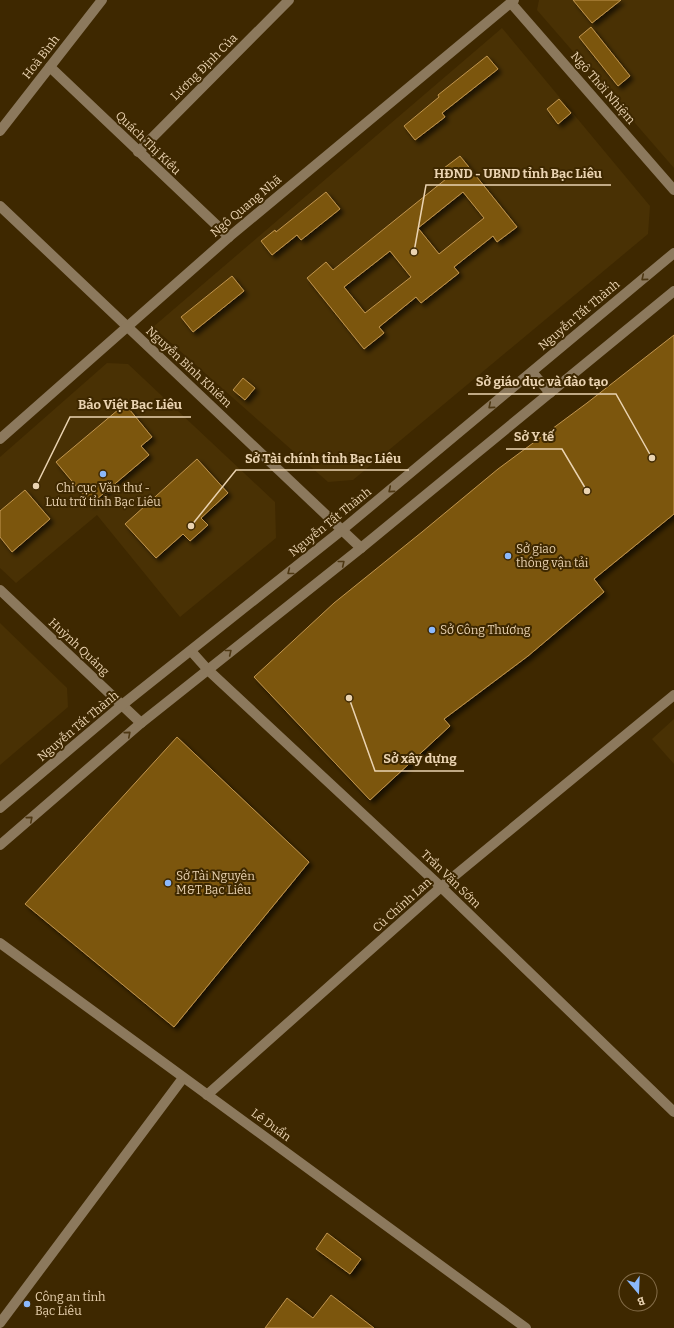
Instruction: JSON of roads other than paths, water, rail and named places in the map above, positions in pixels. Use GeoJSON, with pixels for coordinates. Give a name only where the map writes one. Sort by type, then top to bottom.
{"type":"FeatureCollection","features":[{"type":"Feature","properties":{"kind":"street","name":"Hoà Bình"},"geometry":{"type":"LineString","coordinates":[[0,130],[102,0]]}},
{"type":"Feature","properties":{"kind":"street","name":"Lương Định Của"},"geometry":{"type":"LineString","coordinates":[[138,152],[289,0]]}},
{"type":"Feature","properties":{"kind":"street","name":"Ngô Thời Nhiệm"},"geometry":{"type":"LineString","coordinates":[[513,1],[674,190]]}},
{"type":"Feature","properties":{"kind":"street","name":"Ngô Quang Nhã"},"geometry":{"type":"LineString","coordinates":[[0,439],[128,328],[229,237],[513,1]]}},
{"type":"Feature","properties":{"kind":"street","name":"Quách Thị Kiều"},"geometry":{"type":"LineString","coordinates":[[50,67],[229,237]]}},
{"type":"Feature","properties":{"kind":"street","name":"Nguyễn Bỉnh Khiêm"},"geometry":{"type":"LineString","coordinates":[[0,206],[361,548]]}},
{"type":"Feature","properties":{"kind":"street","name":"Nguyễn Tất Thành"},"geometry":{"type":"LineString","coordinates":[[0,808],[122,706],[342,530],[674,253]]}},
{"type":"Feature","properties":{"kind":"street"},"geometry":{"type":"LineString","coordinates":[[0,845],[141,723],[361,548],[674,291]]}},
{"type":"Feature","properties":{"kind":"street"},"geometry":{"type":"LineString","coordinates":[[532,372],[550,393]]}},
{"type":"Feature","properties":{"kind":"street","name":"Huỳnh Quảng"},"geometry":{"type":"LineString","coordinates":[[0,590],[141,723]]}},
{"type":"Feature","properties":{"kind":"street","name":"Trần Văn Sớm"},"geometry":{"type":"LineString","coordinates":[[191,651],[208,670],[441,887],[674,1112]]}},
{"type":"Feature","properties":{"kind":"street","name":"Cù Chính Lan"},"geometry":{"type":"LineString","coordinates":[[207,1095],[441,887],[674,695]]}},
{"type":"Feature","properties":{"kind":"street","name":"Lê Duẩn"},"geometry":{"type":"LineString","coordinates":[[0,943],[526,1328]]}},
{"type":"Feature","properties":{"kind":"street"},"geometry":{"type":"LineString","coordinates":[[0,1324],[183,1078]]}},
{"type":"Feature","properties":{"kind":"place","name":"HĐND - UBND tỉnh Bạc Liêu"},"geometry":{"type":"Point","coordinates":[414,252]}},
{"type":"Feature","properties":{"kind":"place","name":"Sở giáo dục và đào tạo"},"geometry":{"type":"Point","coordinates":[652,458]}},
{"type":"Feature","properties":{"kind":"place","name":"Chi cục Văn thư - Lưu trữ tỉnh Bạc Liêu"},"geometry":{"type":"Point","coordinates":[103,474]}},
{"type":"Feature","properties":{"kind":"place","name":"Bảo Việt Bạc Liêu"},"geometry":{"type":"Point","coordinates":[36,486]}},
{"type":"Feature","properties":{"kind":"place","name":"Sở Y tế"},"geometry":{"type":"Point","coordinates":[587,491]}},
{"type":"Feature","properties":{"kind":"place","name":"Sở Tài chính tỉnh Bạc Liêu"},"geometry":{"type":"Point","coordinates":[191,526]}},
{"type":"Feature","properties":{"kind":"place","name":"Sở giao thông vận tải"},"geometry":{"type":"Point","coordinates":[508,556]}},
{"type":"Feature","properties":{"kind":"place","name":"Sở Công Thương"},"geometry":{"type":"Point","coordinates":[432,630]}},
{"type":"Feature","properties":{"kind":"place","name":"Sở xây dựng"},"geometry":{"type":"Point","coordinates":[349,698]}},
{"type":"Feature","properties":{"kind":"place","name":"Sở Tài Nguyên M&T Bạc Liêu"},"geometry":{"type":"Point","coordinates":[168,883]}},
{"type":"Feature","properties":{"kind":"place","name":"Công an tỉnh Bạc Liêu"},"geometry":{"type":"Point","coordinates":[27,1304]}}]}
